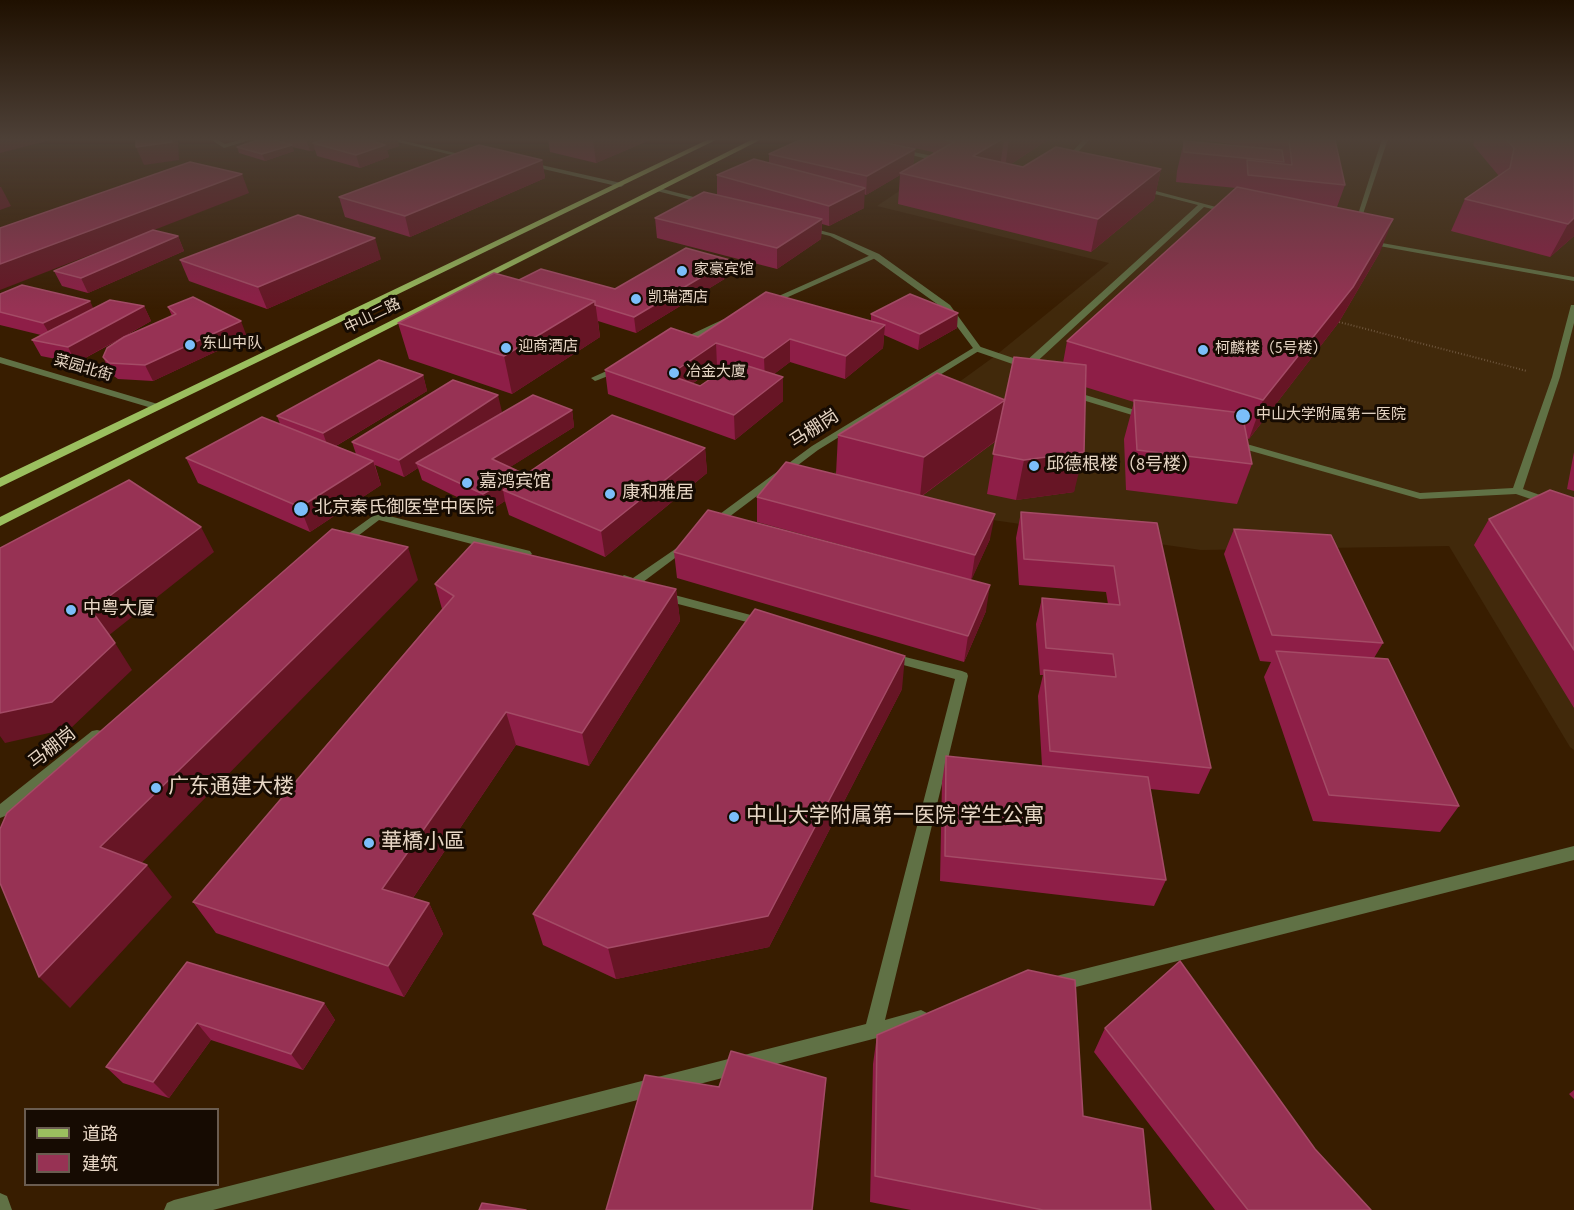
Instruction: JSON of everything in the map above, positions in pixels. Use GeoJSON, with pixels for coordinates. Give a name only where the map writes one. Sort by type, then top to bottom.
{"type":"FeatureCollection","features":[{"type":"Feature","properties":{"kind":"main road","name":"中山二路"},"geometry":{"type":"LineString","coordinates":[[0,483],[599,195]]}},
{"type":"Feature","properties":{"kind":"main road","name":"中山二路"},"geometry":{"type":"LineString","coordinates":[[0,522],[647,195]]}},
{"type":"Feature","properties":{"kind":"street"},"geometry":{"type":"LineString","coordinates":[[679,195],[716,205]]}},
{"type":"Feature","properties":{"kind":"street"},"geometry":{"type":"LineString","coordinates":[[1166,195],[1236,213]]}},
{"type":"Feature","properties":{"kind":"street"},"geometry":{"type":"LineString","coordinates":[[1352,239],[1366,195]]}},
{"type":"Feature","properties":{"kind":"street"},"geometry":{"type":"LineString","coordinates":[[797,226],[832,235],[876,256],[947,307],[978,349],[1029,370],[1202,205]]}},
{"type":"Feature","properties":{"kind":"street"},"geometry":{"type":"LineString","coordinates":[[1364,241],[1574,279]]}},
{"type":"Feature","properties":{"kind":"street"},"geometry":{"type":"LineString","coordinates":[[756,308],[876,256]]}},
{"type":"Feature","properties":{"kind":"street"},"geometry":{"type":"LineString","coordinates":[[1516,491],[1556,377],[1574,307]]}},
{"type":"Feature","properties":{"kind":"street"},"geometry":{"type":"LineString","coordinates":[[670,346],[734,318]]}},
{"type":"Feature","properties":{"kind":"street","name":"马棚岗"},"geometry":{"type":"LineString","coordinates":[[702,533],[815,448],[978,349]]}},
{"type":"Feature","properties":{"kind":"street","name":"菜园北街"},"geometry":{"type":"LineString","coordinates":[[0,360],[158,407]]}},
{"type":"Feature","properties":{"kind":"street"},"geometry":{"type":"LineString","coordinates":[[595,378],[627,364]]}},
{"type":"Feature","properties":{"kind":"street"},"geometry":{"type":"LineString","coordinates":[[1058,390],[1155,420]]}},
{"type":"Feature","properties":{"kind":"street"},"geometry":{"type":"LineString","coordinates":[[1222,440],[1420,496],[1516,491],[1574,511]]}},
{"type":"Feature","properties":{"kind":"street"},"geometry":{"type":"LineString","coordinates":[[330,553],[377,516],[534,556]]}},
{"type":"Feature","properties":{"kind":"street"},"geometry":{"type":"LineString","coordinates":[[644,588],[692,540]]}},
{"type":"Feature","properties":{"kind":"street"},"geometry":{"type":"LineString","coordinates":[[613,576],[644,588],[779,627]]}},
{"type":"Feature","properties":{"kind":"street"},"geometry":{"type":"LineString","coordinates":[[870,651],[962,676],[873,1031]]}},
{"type":"Feature","properties":{"kind":"street","name":"马棚岗"},"geometry":{"type":"LineString","coordinates":[[0,812],[104,730]]}},
{"type":"Feature","properties":{"kind":"street"},"geometry":{"type":"LineString","coordinates":[[1046,987],[1574,853]]}},
{"type":"Feature","properties":{"kind":"street"},"geometry":{"type":"LineString","coordinates":[[174,1210],[942,1013]]}},
{"type":"Feature","properties":{"kind":"street"},"geometry":{"type":"LineString","coordinates":[[0,1203],[2,1210]]}},
{"type":"Feature","properties":{"kind":"path"},"geometry":{"type":"LineString","coordinates":[[1339,322],[1487,362],[1556,377]]}},
{"type":"Feature","properties":{"kind":"shaded area","name":"中山大学附属第一医院"},"geometry":{"type":"Polygon","coordinates":[[[893,195],[1574,195],[1574,750],[1570,747],[1449,546],[1201,550],[930,511],[828,477],[995,356],[1109,263],[877,206],[893,195]]]}},
{"type":"Feature","properties":{"kind":"building"},"geometry":{"type":"Polygon","coordinates":[[[94,195],[184,195],[0,264],[0,228],[94,195]]]}},
{"type":"Feature","properties":{"kind":"building"},"geometry":{"type":"Polygon","coordinates":[[[343,195],[455,195],[405,216],[339,197],[343,195]]]}},
{"type":"Feature","properties":{"kind":"building"},"geometry":{"type":"Polygon","coordinates":[[[697,195],[719,195],[822,219],[777,248],[655,218],[697,195]]]}},
{"type":"Feature","properties":{"kind":"building"},"geometry":{"type":"Polygon","coordinates":[[[791,195],[850,195],[829,206],[791,195]]]}},
{"type":"Feature","properties":{"kind":"building"},"geometry":{"type":"Polygon","coordinates":[[[997,195],[1128,195],[1098,219],[997,195]]]}},
{"type":"Feature","properties":{"kind":"building","name":"柯麟楼（5号楼）"},"geometry":{"type":"Polygon","coordinates":[[[1228,195],[1278,195],[1393,219],[1353,287],[1263,400],[1067,341],[1228,195]]]}},
{"type":"Feature","properties":{"kind":"building"},"geometry":{"type":"Polygon","coordinates":[[[1470,195],[1574,195],[1574,218],[1568,224],[1465,199],[1470,195]]]}},
{"type":"Feature","properties":{"kind":"building"},"geometry":{"type":"Polygon","coordinates":[[[298,215],[375,238],[258,287],[180,260],[298,215]]]}},
{"type":"Feature","properties":{"kind":"building"},"geometry":{"type":"Polygon","coordinates":[[[153,230],[178,236],[81,278],[54,271],[153,230]]]}},
{"type":"Feature","properties":{"kind":"building"},"geometry":{"type":"Polygon","coordinates":[[[686,248],[730,260],[634,317],[595,305],[595,301],[519,280],[541,269],[615,289],[686,248]]]}},
{"type":"Feature","properties":{"kind":"building"},"geometry":{"type":"Polygon","coordinates":[[[494,273],[595,301],[504,356],[398,323],[494,273]]]}},
{"type":"Feature","properties":{"kind":"building"},"geometry":{"type":"Polygon","coordinates":[[[22,285],[90,301],[43,323],[0,312],[0,294],[22,285]]]}},
{"type":"Feature","properties":{"kind":"building"},"geometry":{"type":"Polygon","coordinates":[[[766,292],[885,325],[846,356],[790,339],[764,358],[716,343],[669,375],[700,386],[735,362],[783,377],[734,415],[605,370],[671,328],[698,337],[766,292]]]}},
{"type":"Feature","properties":{"kind":"building"},"geometry":{"type":"Polygon","coordinates":[[[910,294],[958,313],[920,334],[871,314],[910,294]]]}},
{"type":"Feature","properties":{"kind":"building"},"geometry":{"type":"Polygon","coordinates":[[[193,297],[241,321],[145,365],[109,363],[103,357],[107,348],[124,337],[176,314],[168,307],[193,297]]]}},
{"type":"Feature","properties":{"kind":"building"},"geometry":{"type":"Polygon","coordinates":[[[110,300],[144,306],[68,347],[32,340],[110,300]]]}},
{"type":"Feature","properties":{"kind":"building"},"geometry":{"type":"Polygon","coordinates":[[[1014,357],[1086,365],[1084,452],[1024,460],[993,454],[1014,357]]]}},
{"type":"Feature","properties":{"kind":"building"},"geometry":{"type":"Polygon","coordinates":[[[379,360],[423,375],[323,433],[277,416],[379,360]]]}},
{"type":"Feature","properties":{"kind":"building"},"geometry":{"type":"Polygon","coordinates":[[[937,373],[1005,400],[924,457],[838,435],[937,373]]]}},
{"type":"Feature","properties":{"kind":"building"},"geometry":{"type":"Polygon","coordinates":[[[453,380],[498,395],[399,460],[352,442],[453,380]]]}},
{"type":"Feature","properties":{"kind":"building"},"geometry":{"type":"Polygon","coordinates":[[[533,395],[572,410],[492,459],[520,472],[483,494],[416,463],[533,395]]]}},
{"type":"Feature","properties":{"kind":"building"},"geometry":{"type":"Polygon","coordinates":[[[1134,400],[1242,413],[1252,464],[1137,450],[1134,400]]]}},
{"type":"Feature","properties":{"kind":"building","name":"康和雅居"},"geometry":{"type":"Polygon","coordinates":[[[612,415],[705,448],[601,531],[503,490],[612,415]]]}},
{"type":"Feature","properties":{"kind":"building"},"geometry":{"type":"Polygon","coordinates":[[[262,417],[373,461],[300,507],[186,458],[262,417]]]}},
{"type":"Feature","properties":{"kind":"building"},"geometry":{"type":"Polygon","coordinates":[[[786,462],[995,514],[975,555],[757,497],[786,462]]]}},
{"type":"Feature","properties":{"kind":"building","name":"中粤大厦"},"geometry":{"type":"Polygon","coordinates":[[[129,480],[201,527],[91,610],[115,643],[52,702],[0,713],[0,548],[129,480]]]}},
{"type":"Feature","properties":{"kind":"building"},"geometry":{"type":"Polygon","coordinates":[[[1550,490],[1574,498],[1574,650],[1489,519],[1550,490]]]}},
{"type":"Feature","properties":{"kind":"building"},"geometry":{"type":"Polygon","coordinates":[[[708,510],[990,585],[968,636],[674,552],[708,510]]]}},
{"type":"Feature","properties":{"kind":"building"},"geometry":{"type":"Polygon","coordinates":[[[1021,512],[1157,523],[1211,768],[1050,751],[1044,670],[1116,677],[1113,654],[1046,648],[1042,598],[1120,605],[1114,566],[1024,559],[1021,512]]]}},
{"type":"Feature","properties":{"kind":"building"},"geometry":{"type":"Polygon","coordinates":[[[332,529],[408,547],[100,847],[147,865],[39,977],[0,883],[0,829],[7,813],[332,529]]]}},
{"type":"Feature","properties":{"kind":"building"},"geometry":{"type":"Polygon","coordinates":[[[1234,529],[1331,535],[1383,643],[1272,635],[1234,529]]]}},
{"type":"Feature","properties":{"kind":"building","name":"華橋小區"},"geometry":{"type":"Polygon","coordinates":[[[474,542],[676,589],[582,733],[506,712],[382,889],[429,903],[388,966],[193,902],[454,596],[435,584],[474,542]]]}},
{"type":"Feature","properties":{"kind":"building","name":"中山大学附属第一医院 学生公寓"},"geometry":{"type":"Polygon","coordinates":[[[755,609],[905,656],[768,916],[608,948],[533,914],[755,609]]]}},
{"type":"Feature","properties":{"kind":"building"},"geometry":{"type":"Polygon","coordinates":[[[1276,651],[1388,659],[1459,806],[1329,795],[1276,651]]]}},
{"type":"Feature","properties":{"kind":"building"},"geometry":{"type":"Polygon","coordinates":[[[946,756],[1148,777],[1166,880],[945,856],[946,756]]]}},
{"type":"Feature","properties":{"kind":"building"},"geometry":{"type":"Polygon","coordinates":[[[1180,961],[1315,1149],[1371,1210],[1248,1210],[1105,1028],[1180,961]]]}},
{"type":"Feature","properties":{"kind":"building"},"geometry":{"type":"Polygon","coordinates":[[[187,962],[324,1003],[291,1054],[197,1023],[153,1082],[106,1067],[187,962]]]}},
{"type":"Feature","properties":{"kind":"building"},"geometry":{"type":"Polygon","coordinates":[[[1028,970],[1075,980],[1083,1116],[1143,1129],[1151,1210],[1043,1210],[875,1176],[877,1035],[1028,970]]]}},
{"type":"Feature","properties":{"kind":"building"},"geometry":{"type":"Polygon","coordinates":[[[731,1051],[826,1078],[812,1210],[606,1210],[645,1075],[719,1087],[731,1051]]]}},
{"type":"Feature","properties":{"kind":"building"},"geometry":{"type":"Polygon","coordinates":[[[482,1203],[526,1210],[479,1210],[482,1203]]]}},
{"type":"Feature","properties":{"kind":"place","name":"家豪宾馆"},"geometry":{"type":"Point","coordinates":[682,271]}},
{"type":"Feature","properties":{"kind":"place","name":"凯瑞酒店"},"geometry":{"type":"Point","coordinates":[636,299]}},
{"type":"Feature","properties":{"kind":"place","name":"东山中队"},"geometry":{"type":"Point","coordinates":[190,345]}},
{"type":"Feature","properties":{"kind":"place","name":"迎商酒店"},"geometry":{"type":"Point","coordinates":[506,348]}},
{"type":"Feature","properties":{"kind":"place","name":"柯麟楼（5号楼）"},"geometry":{"type":"Point","coordinates":[1203,350]}},
{"type":"Feature","properties":{"kind":"place","name":"冶金大廈"},"geometry":{"type":"Point","coordinates":[674,373]}},
{"type":"Feature","properties":{"kind":"place","name":"中山大学附属第一医院"},"geometry":{"type":"Point","coordinates":[1243,416]}},
{"type":"Feature","properties":{"kind":"place","name":"邱德根楼（8号楼）"},"geometry":{"type":"Point","coordinates":[1034,466]}},
{"type":"Feature","properties":{"kind":"place","name":"嘉鸿宾馆"},"geometry":{"type":"Point","coordinates":[467,483]}},
{"type":"Feature","properties":{"kind":"place","name":"康和雅居"},"geometry":{"type":"Point","coordinates":[610,494]}},
{"type":"Feature","properties":{"kind":"place","name":"北京秦氏御医堂中医院"},"geometry":{"type":"Point","coordinates":[301,509]}},
{"type":"Feature","properties":{"kind":"place","name":"中粤大厦"},"geometry":{"type":"Point","coordinates":[71,610]}},
{"type":"Feature","properties":{"kind":"place","name":"广东通建大楼"},"geometry":{"type":"Point","coordinates":[156,788]}},
{"type":"Feature","properties":{"kind":"place","name":"中山大学附属第一医院 学生公寓"},"geometry":{"type":"Point","coordinates":[734,817]}},
{"type":"Feature","properties":{"kind":"place","name":"華橋小區"},"geometry":{"type":"Point","coordinates":[369,843]}}]}
